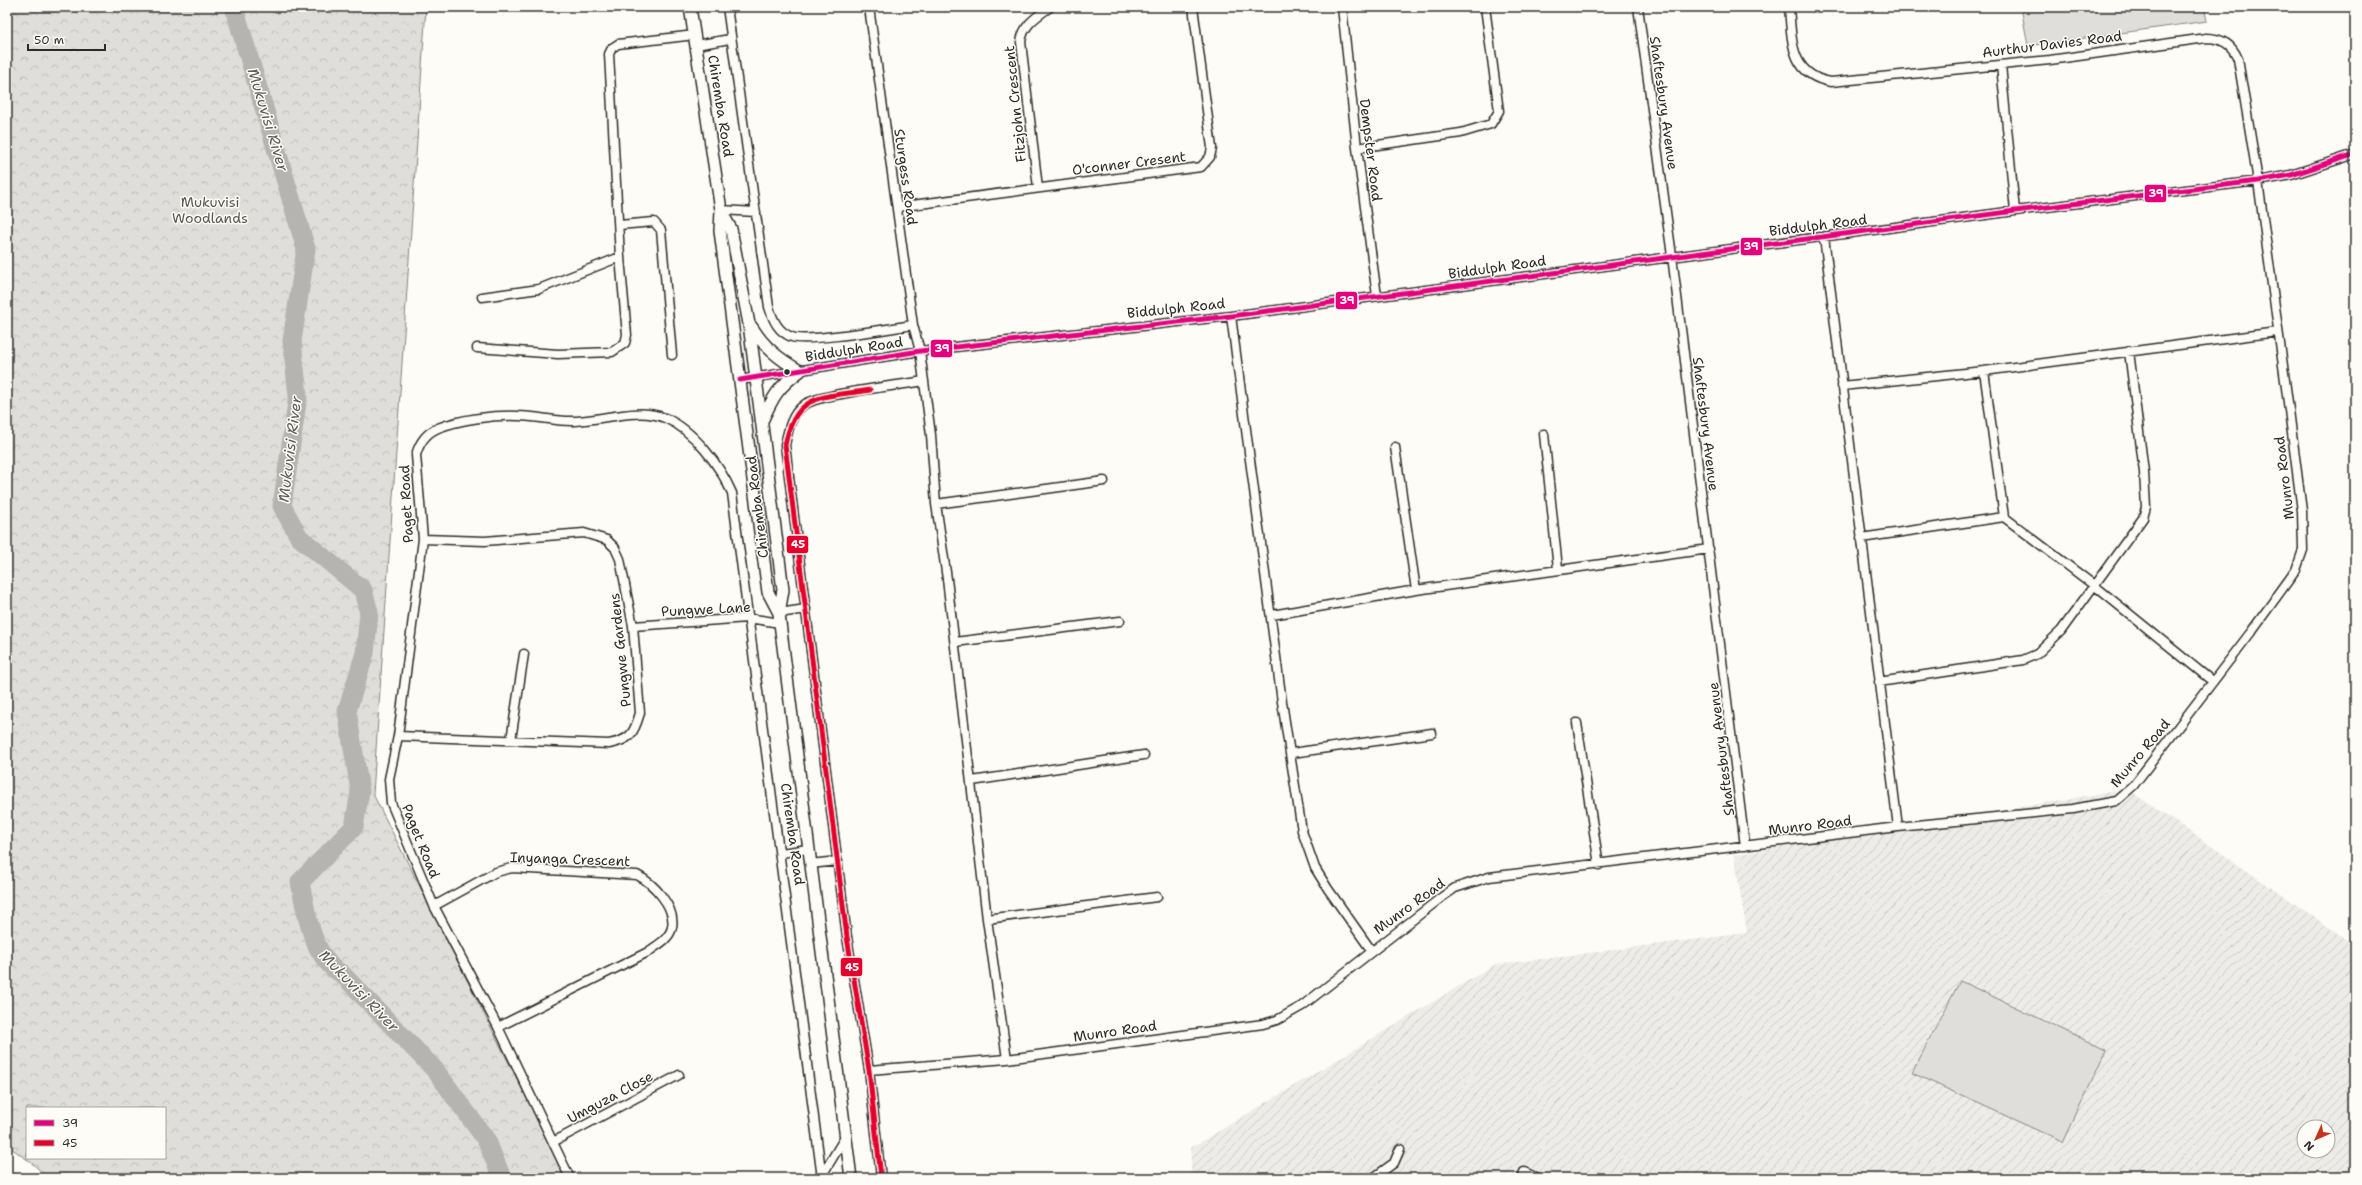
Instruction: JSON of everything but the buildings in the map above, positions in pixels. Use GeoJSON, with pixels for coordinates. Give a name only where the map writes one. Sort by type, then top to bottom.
{"type":"FeatureCollection","features":[{"type":"Feature","properties":{"kind":"main road","name":"Chiremba Road"},"geometry":{"type":"LineString","coordinates":[[690,7],[721,210],[720,231],[768,592],[780,618]]}},
{"type":"Feature","properties":{"kind":"main road","name":"Chiremba Road"},"geometry":{"type":"LineString","coordinates":[[721,210],[731,229],[749,324],[783,590],[780,618],[850,1178]]}},
{"type":"Feature","properties":{"kind":"main road"},"geometry":{"type":"LineString","coordinates":[[749,324],[760,340],[773,354],[800,371],[781,386],[774,395],[762,422]]}},
{"type":"Feature","properties":{"kind":"street"},"geometry":{"type":"LineString","coordinates":[[727,7],[730,39],[756,212],[768,307],[774,321],[782,331],[801,340],[913,325]]}},
{"type":"Feature","properties":{"kind":"street","name":"Sturgess Road"},"geometry":{"type":"LineString","coordinates":[[869,7],[913,325],[920,351],[932,435],[936,504],[955,642],[987,919],[1006,1059]]}},
{"type":"Feature","properties":{"kind":"street","name":"Fitzjohn Crescent"},"geometry":{"type":"LineString","coordinates":[[1038,188],[1021,42],[1022,32],[1028,25],[1050,7]]}},
{"type":"Feature","properties":{"kind":"street","name":"O'conner Cresent"},"geometry":{"type":"LineString","coordinates":[[898,208],[1201,167],[1206,162],[1212,148],[1194,7]]}},
{"type":"Feature","properties":{"kind":"street","name":"Dempster Road"},"geometry":{"type":"LineString","coordinates":[[1342,7],[1357,148],[1377,296]]}},
{"type":"Feature","properties":{"kind":"street"},"geometry":{"type":"LineString","coordinates":[[1357,148],[1461,133],[1491,124],[1499,111],[1485,7]]}},
{"type":"Feature","properties":{"kind":"street","name":"Shaftesbury Avenue"},"geometry":{"type":"LineString","coordinates":[[1638,7],[1672,256],[1745,846]]}},
{"type":"Feature","properties":{"kind":"street","name":"Aurthur Davies Road"},"geometry":{"type":"LineString","coordinates":[[1789,7],[1795,52],[1802,67],[1809,76],[1819,80],[1844,82],[2001,65],[2206,38],[2216,38],[2231,46],[2238,59],[2258,181]]}},
{"type":"Feature","properties":{"kind":"street"},"geometry":{"type":"LineString","coordinates":[[477,348],[558,354],[612,352],[620,348],[625,343],[627,335],[620,257],[609,54],[612,48],[618,44],[730,39]]}},
{"type":"Feature","properties":{"kind":"street"},"geometry":{"type":"LineString","coordinates":[[2001,65],[2016,211]]}},
{"type":"Feature","properties":{"kind":"street","name":"Biddulph Road"},"geometry":{"type":"LineString","coordinates":[[740,380],[920,351],[1231,316],[1672,256],[2258,181],[2291,175],[2355,154]]}},
{"type":"Feature","properties":{"kind":"street","name":"Munro Road"},"geometry":{"type":"LineString","coordinates":[[869,1070],[1006,1059],[1263,1024],[1277,1020],[1302,1006],[1371,950],[1436,901],[1465,884],[1489,878],[1898,827],[2072,809],[2116,800],[2128,791],[2141,776],[2251,632],[2296,570],[2303,550],[2302,511],[2258,181]]}},
{"type":"Feature","properties":{"kind":"street"},"geometry":{"type":"LineString","coordinates":[[721,210],[756,212]]}},
{"type":"Feature","properties":{"kind":"street"},"geometry":{"type":"LineString","coordinates":[[619,225],[654,222],[662,230],[672,355]]}},
{"type":"Feature","properties":{"kind":"street"},"geometry":{"type":"LineString","coordinates":[[1824,237],[1898,827]]}},
{"type":"Feature","properties":{"kind":"street"},"geometry":{"type":"LineString","coordinates":[[482,297],[539,289],[620,257]]}},
{"type":"Feature","properties":{"kind":"street"},"geometry":{"type":"LineString","coordinates":[[1231,316],[1272,615],[1282,702],[1292,753],[1300,818],[1313,862],[1328,890],[1371,950]]}},
{"type":"Feature","properties":{"kind":"street"},"geometry":{"type":"LineString","coordinates":[[1842,386],[1984,371],[2277,332]]}},
{"type":"Feature","properties":{"kind":"street"},"geometry":{"type":"LineString","coordinates":[[1879,682],[2023,660],[2037,654],[2050,643],[2095,586],[2138,527],[2146,507],[2144,472],[2129,351]]}},
{"type":"Feature","properties":{"kind":"street"},"geometry":{"type":"LineString","coordinates":[[1984,371],[2004,517],[2095,586],[2212,682]]}},
{"type":"Feature","properties":{"kind":"street"},"geometry":{"type":"LineString","coordinates":[[880,1178],[869,1070],[847,937],[785,445],[789,428],[795,414],[812,400],[924,381]]}},
{"type":"Feature","properties":{"kind":"street","name":"Paget Road"},"geometry":{"type":"LineString","coordinates":[[570,1178],[498,1026],[434,906],[391,804],[389,779],[398,736],[423,539],[416,455],[418,445],[437,429],[504,416],[548,418],[563,422],[642,414],[655,415],[667,419],[701,445],[715,461],[732,493]]}},
{"type":"Feature","properties":{"kind":"street"},"geometry":{"type":"LineString","coordinates":[[1544,434],[1558,569]]}},
{"type":"Feature","properties":{"kind":"street"},"geometry":{"type":"LineString","coordinates":[[1395,447],[1416,590]]}},
{"type":"Feature","properties":{"kind":"street"},"geometry":{"type":"LineString","coordinates":[[936,504],[1104,482]]}},
{"type":"Feature","properties":{"kind":"street","name":"Chiremba Road"},"geometry":{"type":"LineString","coordinates":[[732,493],[781,852],[819,1178]]}},
{"type":"Feature","properties":{"kind":"street"},"geometry":{"type":"LineString","coordinates":[[1861,538],[2004,517]]}},
{"type":"Feature","properties":{"kind":"street","name":"Pungwe Gardens"},"geometry":{"type":"LineString","coordinates":[[398,736],[609,744],[623,741],[630,735],[636,727],[640,713],[633,626],[620,559],[615,548],[607,540],[596,535],[584,533],[485,541],[423,539]]}},
{"type":"Feature","properties":{"kind":"street"},"geometry":{"type":"LineString","coordinates":[[1272,615],[1416,590],[1455,586],[1558,569],[1709,549]]}},
{"type":"Feature","properties":{"kind":"street","name":"Pungwe Lane"},"geometry":{"type":"LineString","coordinates":[[633,626],[748,618],[780,618],[806,609]]}},
{"type":"Feature","properties":{"kind":"street"},"geometry":{"type":"LineString","coordinates":[[955,642],[1120,621]]}},
{"type":"Feature","properties":{"kind":"street"},"geometry":{"type":"LineString","coordinates":[[511,740],[524,654]]}},
{"type":"Feature","properties":{"kind":"street"},"geometry":{"type":"LineString","coordinates":[[1577,723],[1599,865]]}},
{"type":"Feature","properties":{"kind":"street"},"geometry":{"type":"LineString","coordinates":[[1292,753],[1432,733]]}},
{"type":"Feature","properties":{"kind":"street"},"geometry":{"type":"LineString","coordinates":[[972,782],[1144,755]]}},
{"type":"Feature","properties":{"kind":"street"},"geometry":{"type":"LineString","coordinates":[[781,852],[808,849]]}},
{"type":"Feature","properties":{"kind":"street"},"geometry":{"type":"LineString","coordinates":[[810,864],[838,861]]}},
{"type":"Feature","properties":{"kind":"street","name":"Inyanga Crescent"},"geometry":{"type":"LineString","coordinates":[[434,906],[496,872],[512,868],[637,875],[649,881],[659,891],[672,918],[672,928],[662,943],[648,952],[498,1026]]}},
{"type":"Feature","properties":{"kind":"street"},"geometry":{"type":"LineString","coordinates":[[987,919],[1157,897]]}},
{"type":"Feature","properties":{"kind":"street","name":"Umguza Close"},"geometry":{"type":"LineString","coordinates":[[553,1142],[679,1075]]}},
{"type":"Feature","properties":{"kind":"street"},"geometry":{"type":"LineString","coordinates":[[819,1178],[844,1138]]}},
{"type":"Feature","properties":{"kind":"street"},"geometry":{"type":"LineString","coordinates":[[1373,1178],[1394,1163],[1400,1149]]}},
{"type":"Feature","properties":{"kind":"street"},"geometry":{"type":"LineString","coordinates":[[1522,1178],[1524,1172],[1537,1178]]}},
{"type":"Feature","properties":{"kind":"shaded area"},"geometry":{"type":"Polygon","coordinates":[[[2128,789],[2355,945],[2355,1178],[1191,1178],[1191,1148],[1494,965],[1747,933],[1734,855],[2128,789]]]}},
{"type":"Feature","properties":{"kind":"green space","name":"Mukuvisi Woodlands"},"geometry":{"type":"Polygon","coordinates":[[[7,7],[426,7],[373,794],[567,1178],[48,1178],[26,1159],[166,1159],[166,1107],[26,1107],[26,1159],[7,1145],[7,7]]]}},
{"type":"Feature","properties":{"kind":"green space"},"geometry":{"type":"Polygon","coordinates":[[[2021,7],[2204,7],[2207,21],[2028,46],[2021,7]]]}},
{"type":"Feature","properties":{"kind":"green space"},"geometry":{"type":"Polygon","coordinates":[[[1960,981],[2106,1050],[2063,1142],[1912,1073],[1960,981]]]}},
{"type":"Feature","properties":{"kind":"waterway","name":"Mukuvisi River"},"geometry":{"type":"LineString","coordinates":[[234,7],[306,249],[292,341],[298,396],[282,506],[299,537],[363,590],[369,613],[365,653],[347,711],[360,791],[354,827],[300,882],[305,907],[312,933],[317,946],[324,957],[332,967],[342,974],[436,1071],[487,1141],[502,1178]]}},
{"type":"Feature","properties":{"kind":"transit line","name":"39"},"geometry":{"type":"LineString","coordinates":[[740,380],[920,351],[1231,316],[2015,211],[2258,181],[2291,175],[2355,154]]}},
{"type":"Feature","properties":{"kind":"transit line","name":"45"},"geometry":{"type":"LineString","coordinates":[[870,390],[825,397],[814,400],[804,406],[796,415],[790,427],[785,445],[847,937],[869,1070],[881,1178]]}}]}
